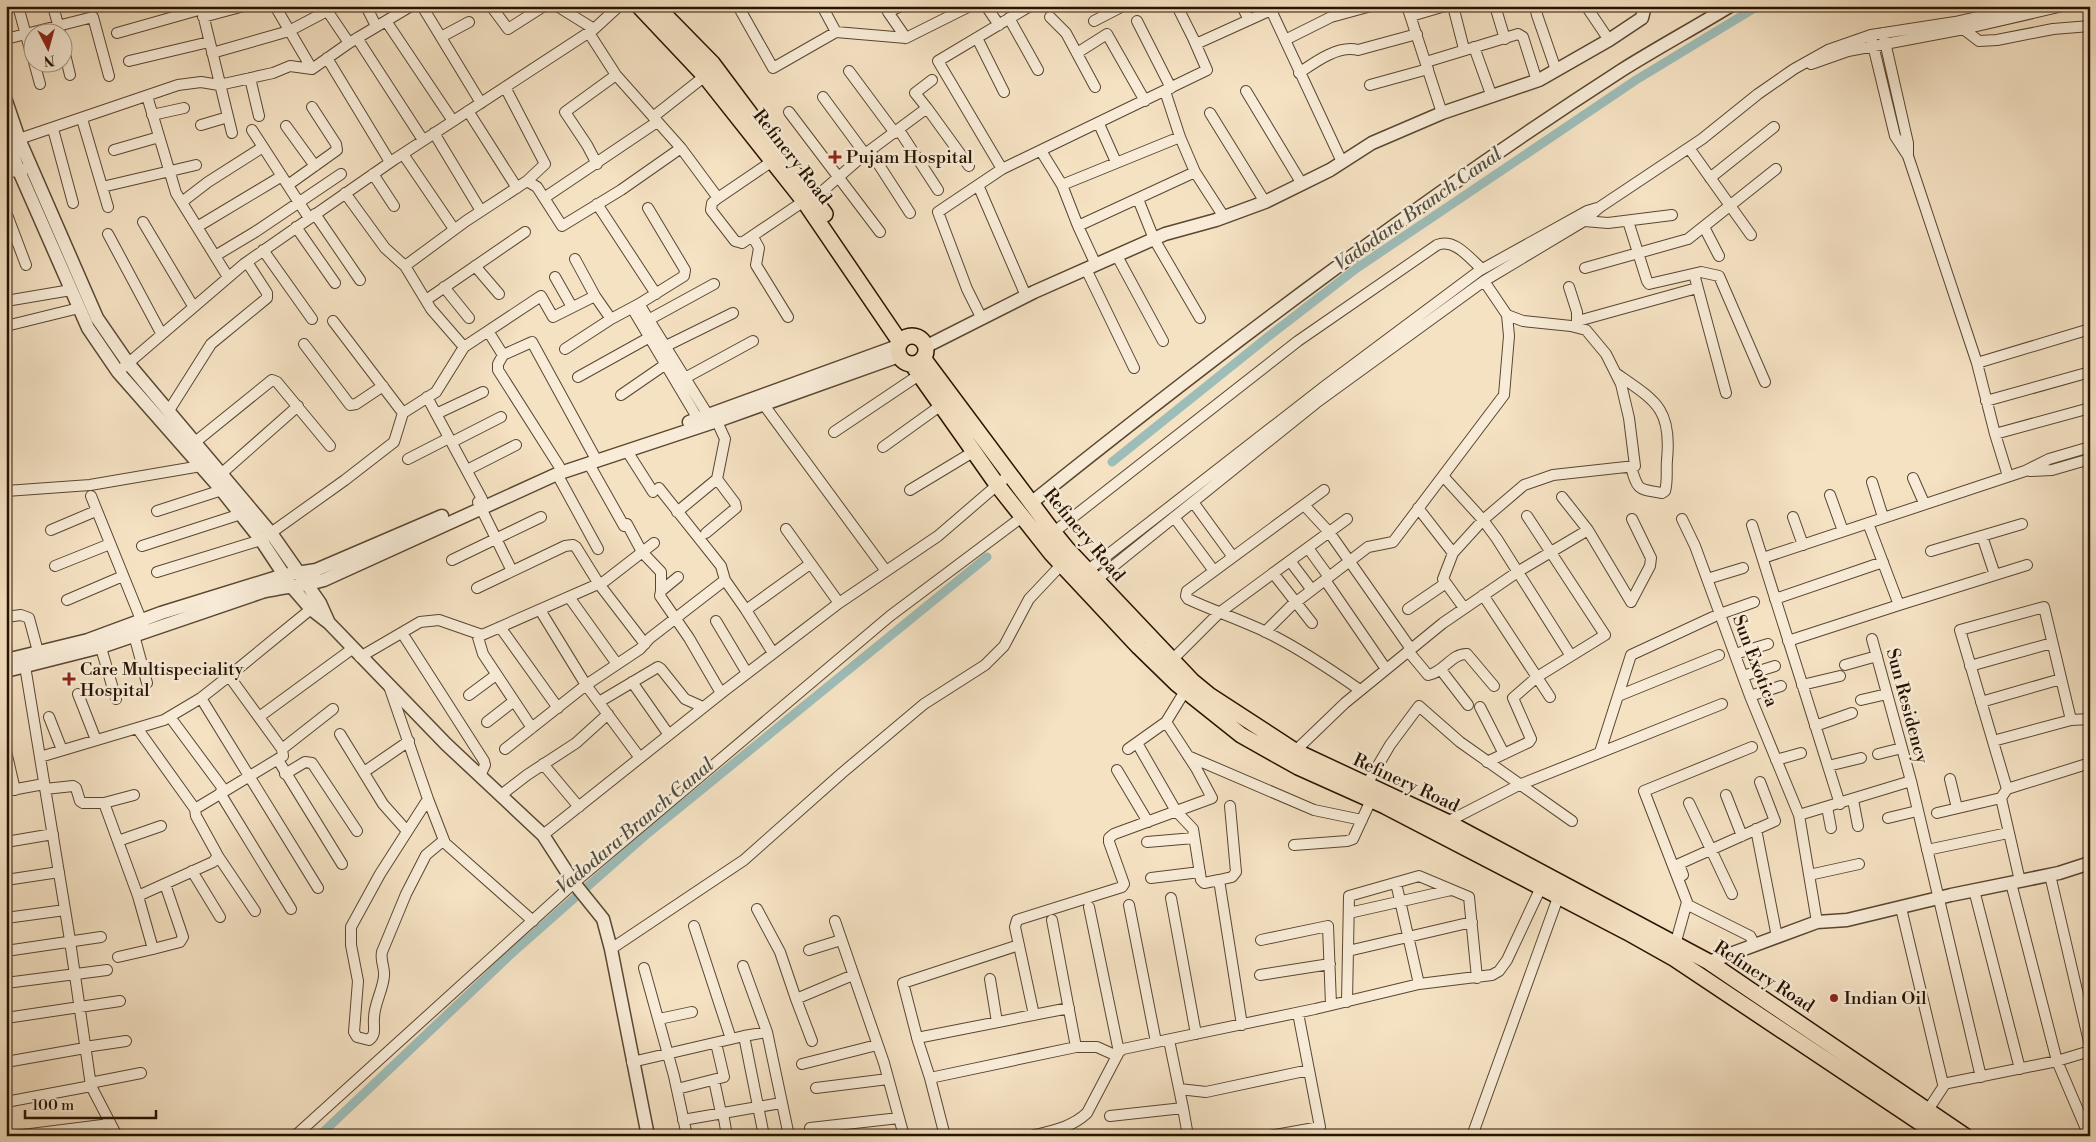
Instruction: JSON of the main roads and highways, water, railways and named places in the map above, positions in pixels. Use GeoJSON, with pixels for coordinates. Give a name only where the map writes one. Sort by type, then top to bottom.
{"type":"FeatureCollection","features":[{"type":"Feature","properties":{"kind":"main road","name":"Refinery Road"},"geometry":{"type":"LineString","coordinates":[[639,6],[705,76],[771,162],[809,201]]}},
{"type":"Feature","properties":{"kind":"main road","name":"Refinery Road"},"geometry":{"type":"LineString","coordinates":[[656,6],[712,63],[809,201],[911,353],[940,406],[998,486],[1022,517],[1062,557],[1139,647],[1175,670],[1290,756],[1371,800],[1444,829]]}},
{"type":"Feature","properties":{"kind":"main road","name":"Refinery Road"},"geometry":{"type":"LineString","coordinates":[[911,353],[1010,474],[1054,532],[1062,557],[1091,575],[1175,670],[1185,691],[1242,735],[1290,756],[1367,784],[1444,829],[1543,882],[1709,962],[1940,1136]]}},
{"type":"Feature","properties":{"kind":"main road","name":"Refinery Road"},"geometry":{"type":"LineString","coordinates":[[1561,891],[1928,1110],[1965,1136]]}},
{"type":"Feature","properties":{"kind":"waterway","name":"Vadodara Branch Canal"},"geometry":{"type":"LineString","coordinates":[[1112,462],[1357,268],[1636,80],[1758,6]]}},
{"type":"Feature","properties":{"kind":"waterway","name":"Vadodara Branch Canal"},"geometry":{"type":"LineString","coordinates":[[319,1136],[510,955],[647,834],[987,557]]}},
{"type":"Feature","properties":{"kind":"place","name":"Pujam Hospital"},"geometry":{"type":"Point","coordinates":[835,157]}},
{"type":"Feature","properties":{"kind":"place","name":"Care Multispeciality Hospital"},"geometry":{"type":"Point","coordinates":[69,679]}},
{"type":"Feature","properties":{"kind":"place","name":"Indian Oil"},"geometry":{"type":"Point","coordinates":[1834,998]}}]}
